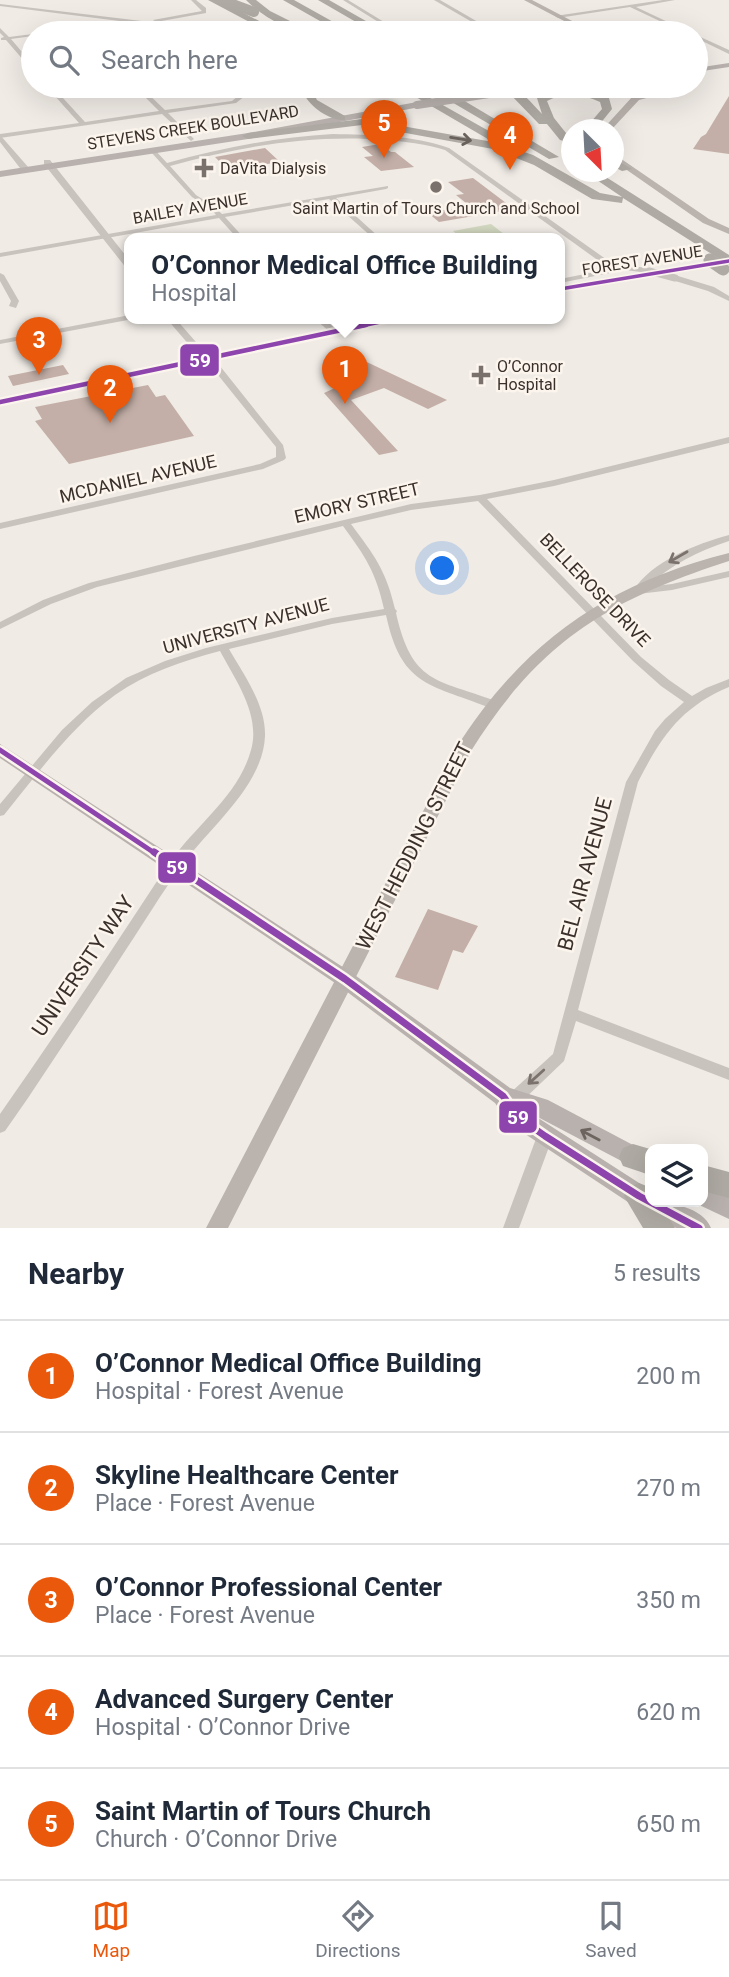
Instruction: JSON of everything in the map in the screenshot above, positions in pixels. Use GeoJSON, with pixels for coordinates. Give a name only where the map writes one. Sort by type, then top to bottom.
{"type":"FeatureCollection","features":[{"type":"Feature","properties":{"kind":"highway"},"geometry":{"type":"LineString","coordinates":[[212,0],[253,21]]}},
{"type":"Feature","properties":{"kind":"highway"},"geometry":{"type":"LineString","coordinates":[[223,0],[252,4],[284,21]]}},
{"type":"Feature","properties":{"kind":"highway"},"geometry":{"type":"LineString","coordinates":[[223,0],[262,21]]}},
{"type":"Feature","properties":{"kind":"highway"},"geometry":{"type":"LineString","coordinates":[[287,0],[326,21]]}},
{"type":"Feature","properties":{"kind":"highway"},"geometry":{"type":"LineString","coordinates":[[319,0],[361,21]]}},
{"type":"Feature","properties":{"kind":"highway"},"geometry":{"type":"LineString","coordinates":[[319,0],[329,13],[342,21]]}},
{"type":"Feature","properties":{"kind":"highway"},"geometry":{"type":"LineString","coordinates":[[275,2],[311,21]]}},
{"type":"Feature","properties":{"kind":"highway"},"geometry":{"type":"LineString","coordinates":[[252,4],[278,21]]}},
{"type":"Feature","properties":{"kind":"highway"},"geometry":{"type":"LineString","coordinates":[[311,98],[343,115]]}},
{"type":"Feature","properties":{"kind":"highway"},"geometry":{"type":"LineString","coordinates":[[325,98],[343,115]]}},
{"type":"Feature","properties":{"kind":"highway"},"geometry":{"type":"LineString","coordinates":[[423,98],[596,196],[618,200]]}},
{"type":"Feature","properties":{"kind":"highway"},"geometry":{"type":"LineString","coordinates":[[441,98],[456,106],[471,108]]}},
{"type":"Feature","properties":{"kind":"highway"},"geometry":{"type":"LineString","coordinates":[[452,98],[561,163]]}},
{"type":"Feature","properties":{"kind":"highway"},"geometry":{"type":"LineString","coordinates":[[465,98],[561,153]]}},
{"type":"Feature","properties":{"kind":"highway"},"geometry":{"type":"LineString","coordinates":[[514,98],[561,136]]}},
{"type":"Feature","properties":{"kind":"highway"},"geometry":{"type":"LineString","coordinates":[[544,98],[541,100],[543,110],[561,132]]}},
{"type":"Feature","properties":{"kind":"highway"},"geometry":{"type":"LineString","coordinates":[[596,98],[605,100],[607,109],[598,119]]}},
{"type":"Feature","properties":{"kind":"highway"},"geometry":{"type":"LineString","coordinates":[[248,136],[356,122],[485,143],[537,162]]}},
{"type":"Feature","properties":{"kind":"highway"},"geometry":{"type":"LineString","coordinates":[[624,174],[699,233],[702,243]]}},
{"type":"Feature","properties":{"kind":"highway"},"geometry":{"type":"LineString","coordinates":[[591,182],[724,263]]}},
{"type":"Feature","properties":{"kind":"highway"},"geometry":{"type":"LineString","coordinates":[[607,182],[702,243],[724,263]]}},
{"type":"Feature","properties":{"kind":"highway"},"geometry":{"type":"LineString","coordinates":[[708,1179],[729,1185]]}},
{"type":"Feature","properties":{"kind":"highway"},"geometry":{"type":"LineString","coordinates":[[639,1196],[660,1228]]}},
{"type":"Feature","properties":{"kind":"main road"},"geometry":{"type":"LineString","coordinates":[[527,0],[568,21]]}},
{"type":"Feature","properties":{"kind":"main road"},"geometry":{"type":"LineString","coordinates":[[708,61],[729,58]]}},
{"type":"Feature","properties":{"kind":"main road"},"geometry":{"type":"LineString","coordinates":[[708,68],[729,65]]}},
{"type":"Feature","properties":{"kind":"main road","name":"STEVENS CREEK BOULEVARD"},"geometry":{"type":"LineString","coordinates":[[0,172],[438,98]]}},
{"type":"Feature","properties":{"kind":"main road"},"geometry":{"type":"LineString","coordinates":[[607,119],[624,98]]}},
{"type":"Feature","properties":{"kind":"main road"},"geometry":{"type":"LineString","coordinates":[[616,119],[638,98]]}},
{"type":"Feature","properties":{"kind":"main road","name":"STEVENS CREEK BOULEVARD"},"geometry":{"type":"LineString","coordinates":[[48,164],[248,136],[343,115]]}},
{"type":"Feature","properties":{"kind":"main road"},"geometry":{"type":"LineString","coordinates":[[153,151],[175,142]]}},
{"type":"Feature","properties":{"kind":"main road"},"geometry":{"type":"LineString","coordinates":[[624,166],[712,225],[729,231]]}},
{"type":"Feature","properties":{"kind":"main road"},"geometry":{"type":"LineString","coordinates":[[624,173],[668,195]]}},
{"type":"Feature","properties":{"kind":"main road","name":"FOREST AVENUE"},"geometry":{"type":"LineString","coordinates":[[565,288],[724,263]]}},
{"type":"Feature","properties":{"kind":"main road"},"geometry":{"type":"LineString","coordinates":[[0,402],[372,324]]}},
{"type":"Feature","properties":{"kind":"main road","name":"WEST HEDDING STREET"},"geometry":{"type":"LineString","coordinates":[[216,1228],[463,750],[492,704],[551,642],[592,613],[674,575],[729,558]]}},
{"type":"Feature","properties":{"kind":"main road"},"geometry":{"type":"LineString","coordinates":[[0,750],[345,979],[508,1098],[540,1107],[644,1162]]}},
{"type":"Feature","properties":{"kind":"main road"},"geometry":{"type":"LineString","coordinates":[[508,1098],[518,1117],[545,1136],[639,1196],[699,1228]]}},
{"type":"Feature","properties":{"kind":"main road"},"geometry":{"type":"LineString","coordinates":[[708,1198],[729,1208]]}},
{"type":"Feature","properties":{"kind":"street"},"geometry":{"type":"LineString","coordinates":[[149,21],[204,12],[193,0]]}},
{"type":"Feature","properties":{"kind":"street"},"geometry":{"type":"LineString","coordinates":[[345,0],[379,21]]}},
{"type":"Feature","properties":{"kind":"street"},"geometry":{"type":"LineString","coordinates":[[436,0],[473,21]]}},
{"type":"Feature","properties":{"kind":"street"},"geometry":{"type":"LineString","coordinates":[[558,16],[673,0]]}},
{"type":"Feature","properties":{"kind":"street"},"geometry":{"type":"LineString","coordinates":[[0,5],[133,21]]}},
{"type":"Feature","properties":{"kind":"street"},"geometry":{"type":"LineString","coordinates":[[631,6],[663,21]]}},
{"type":"Feature","properties":{"kind":"street"},"geometry":{"type":"LineString","coordinates":[[0,30],[4,39],[21,56]]}},
{"type":"Feature","properties":{"kind":"street"},"geometry":{"type":"LineString","coordinates":[[708,42],[729,52]]}},
{"type":"Feature","properties":{"kind":"street"},"geometry":{"type":"LineString","coordinates":[[60,98],[84,124]]}},
{"type":"Feature","properties":{"kind":"street"},"geometry":{"type":"LineString","coordinates":[[149,98],[191,139]]}},
{"type":"Feature","properties":{"kind":"street"},"geometry":{"type":"LineString","coordinates":[[24,168],[0,137],[234,102],[239,98]]}},
{"type":"Feature","properties":{"kind":"street"},"geometry":{"type":"LineString","coordinates":[[167,166],[244,144],[317,136],[365,135],[436,145],[447,149],[564,233]]}},
{"type":"Feature","properties":{"kind":"street"},"geometry":{"type":"LineString","coordinates":[[153,151],[194,196],[221,216],[236,233]]}},
{"type":"Feature","properties":{"kind":"street"},"geometry":{"type":"LineString","coordinates":[[48,164],[124,259]]}},
{"type":"Feature","properties":{"kind":"street","name":"BAILEY AVENUE"},"geometry":{"type":"LineString","coordinates":[[129,233],[386,187]]}},
{"type":"Feature","properties":{"kind":"street"},"geometry":{"type":"LineString","coordinates":[[331,197],[371,233]]}},
{"type":"Feature","properties":{"kind":"street"},"geometry":{"type":"LineString","coordinates":[[565,233],[616,270]]}},
{"type":"Feature","properties":{"kind":"street","name":"BAILEY AVENUE"},"geometry":{"type":"LineString","coordinates":[[0,255],[124,234]]}},
{"type":"Feature","properties":{"kind":"street"},"geometry":{"type":"LineString","coordinates":[[565,280],[635,268],[711,289],[729,299]]}},
{"type":"Feature","properties":{"kind":"street"},"geometry":{"type":"LineString","coordinates":[[0,275],[15,301],[13,306]]}},
{"type":"Feature","properties":{"kind":"street"},"geometry":{"type":"LineString","coordinates":[[0,342],[124,318]]}},
{"type":"Feature","properties":{"kind":"street"},"geometry":{"type":"LineString","coordinates":[[175,324],[206,359]]}},
{"type":"Feature","properties":{"kind":"street"},"geometry":{"type":"LineString","coordinates":[[325,324],[335,332]]}},
{"type":"Feature","properties":{"kind":"street","name":"MCDANIEL AVENUE"},"geometry":{"type":"LineString","coordinates":[[0,526],[263,466],[281,458],[280,447],[217,368],[206,359]]}},
{"type":"Feature","properties":{"kind":"street","name":"EMORY STREET"},"geometry":{"type":"LineString","coordinates":[[0,626],[47,602],[93,585],[411,507],[480,498],[567,480],[729,440]]}},
{"type":"Feature","properties":{"kind":"street","name":"BELLEROSE DRIVE"},"geometry":{"type":"LineString","coordinates":[[480,498],[637,659],[664,683],[690,700]]}},
{"type":"Feature","properties":{"kind":"street"},"geometry":{"type":"LineString","coordinates":[[345,523],[379,572],[392,611],[400,650],[418,673],[492,704]]}},
{"type":"Feature","properties":{"kind":"street","name":"WEST HEDDING STREET"},"geometry":{"type":"LineString","coordinates":[[636,592],[662,566],[685,552],[729,538]]}},
{"type":"Feature","properties":{"kind":"street","name":"WEST HEDDING STREET"},"geometry":{"type":"LineString","coordinates":[[636,592],[673,587],[729,574]]}},
{"type":"Feature","properties":{"kind":"street","name":"UNIVERSITY AVENUE"},"geometry":{"type":"LineString","coordinates":[[0,812],[32,771],[92,708],[139,676],[176,659],[356,615],[392,611]]}},
{"type":"Feature","properties":{"kind":"street","name":"UNIVERSITY WAY"},"geometry":{"type":"LineString","coordinates":[[0,1126],[175,865],[222,810],[245,777],[258,749],[258,720],[250,698],[223,647]]}},
{"type":"Feature","properties":{"kind":"street","name":"BEL AIR AVENUE"},"geometry":{"type":"LineString","coordinates":[[508,1098],[559,1057],[632,782],[651,744],[669,720],[690,700],[729,683]]}},
{"type":"Feature","properties":{"kind":"street"},"geometry":{"type":"LineString","coordinates":[[572,1014],[729,1074]]}},
{"type":"Feature","properties":{"kind":"street"},"geometry":{"type":"LineString","coordinates":[[511,1228],[545,1136]]}},
{"type":"Feature","properties":{"kind":"green space"},"geometry":{"type":"Polygon","coordinates":[[[491,224],[503,233],[456,233],[453,231],[491,224]]]}},
{"type":"Feature","properties":{"kind":"building"},"geometry":{"type":"Polygon","coordinates":[[[729,96],[729,154],[693,149],[706,134],[729,96]]]}},
{"type":"Feature","properties":{"kind":"building"},"geometry":{"type":"Polygon","coordinates":[[[380,144],[414,167],[381,171],[364,157],[373,156],[362,147],[380,144]]]}},
{"type":"Feature","properties":{"kind":"building"},"geometry":{"type":"Polygon","coordinates":[[[265,148],[280,162],[228,170],[215,157],[265,148]]]}},
{"type":"Feature","properties":{"kind":"building"},"geometry":{"type":"Polygon","coordinates":[[[473,178],[514,209],[439,222],[427,212],[471,207],[456,195],[464,194],[448,182],[473,178]]]}},
{"type":"Feature","properties":{"kind":"building"},"geometry":{"type":"Polygon","coordinates":[[[352,355],[447,400],[428,409],[384,388],[351,400],[398,451],[379,455],[324,393],[357,378],[331,365],[352,355]]]}},
{"type":"Feature","properties":{"kind":"building"},"geometry":{"type":"Polygon","coordinates":[[[63,365],[69,374],[13,386],[8,376],[63,365]]]}},
{"type":"Feature","properties":{"kind":"building"},"geometry":{"type":"Polygon","coordinates":[[[148,385],[156,397],[165,395],[194,436],[69,464],[35,421],[42,419],[35,407],[148,385]]]}},
{"type":"Feature","properties":{"kind":"building"},"geometry":{"type":"Polygon","coordinates":[[[428,909],[478,926],[463,953],[453,950],[438,990],[395,977],[428,909]]]}},
{"type":"Feature","properties":{"kind":"transit line","name":"59"},"geometry":{"type":"LineString","coordinates":[[565,288],[729,261]]}},
{"type":"Feature","properties":{"kind":"transit line","name":"59"},"geometry":{"type":"LineString","coordinates":[[0,402],[370,324]]}},
{"type":"Feature","properties":{"kind":"transit line","name":"59"},"geometry":{"type":"LineString","coordinates":[[0,750],[345,979],[503,1096],[518,1117],[545,1136],[639,1196],[699,1228]]}},
{"type":"Feature","properties":{"kind":"place","name":"Saint Martin of Tours Church"},"geometry":{"type":"Point","coordinates":[384,158]}},
{"type":"Feature","properties":{"kind":"place","name":"DaVita Dialysis"},"geometry":{"type":"Point","coordinates":[204,168]}},
{"type":"Feature","properties":{"kind":"place","name":"Advanced Surgery Center"},"geometry":{"type":"Point","coordinates":[510,170]}},
{"type":"Feature","properties":{"kind":"place","name":"Saint Martin of Tours Church and School"},"geometry":{"type":"Point","coordinates":[436,187]}},
{"type":"Feature","properties":{"kind":"place","name":"O’Connor Professional Center"},"geometry":{"type":"Point","coordinates":[39,375]}},
{"type":"Feature","properties":{"kind":"place","name":"O’Connor Hospital"},"geometry":{"type":"Point","coordinates":[481,375]}},
{"type":"Feature","properties":{"kind":"place","name":"O’Connor Medical Office Building"},"geometry":{"type":"Point","coordinates":[345,404]}},
{"type":"Feature","properties":{"kind":"place","name":"Skyline Healthcare Center"},"geometry":{"type":"Point","coordinates":[110,423]}}]}
